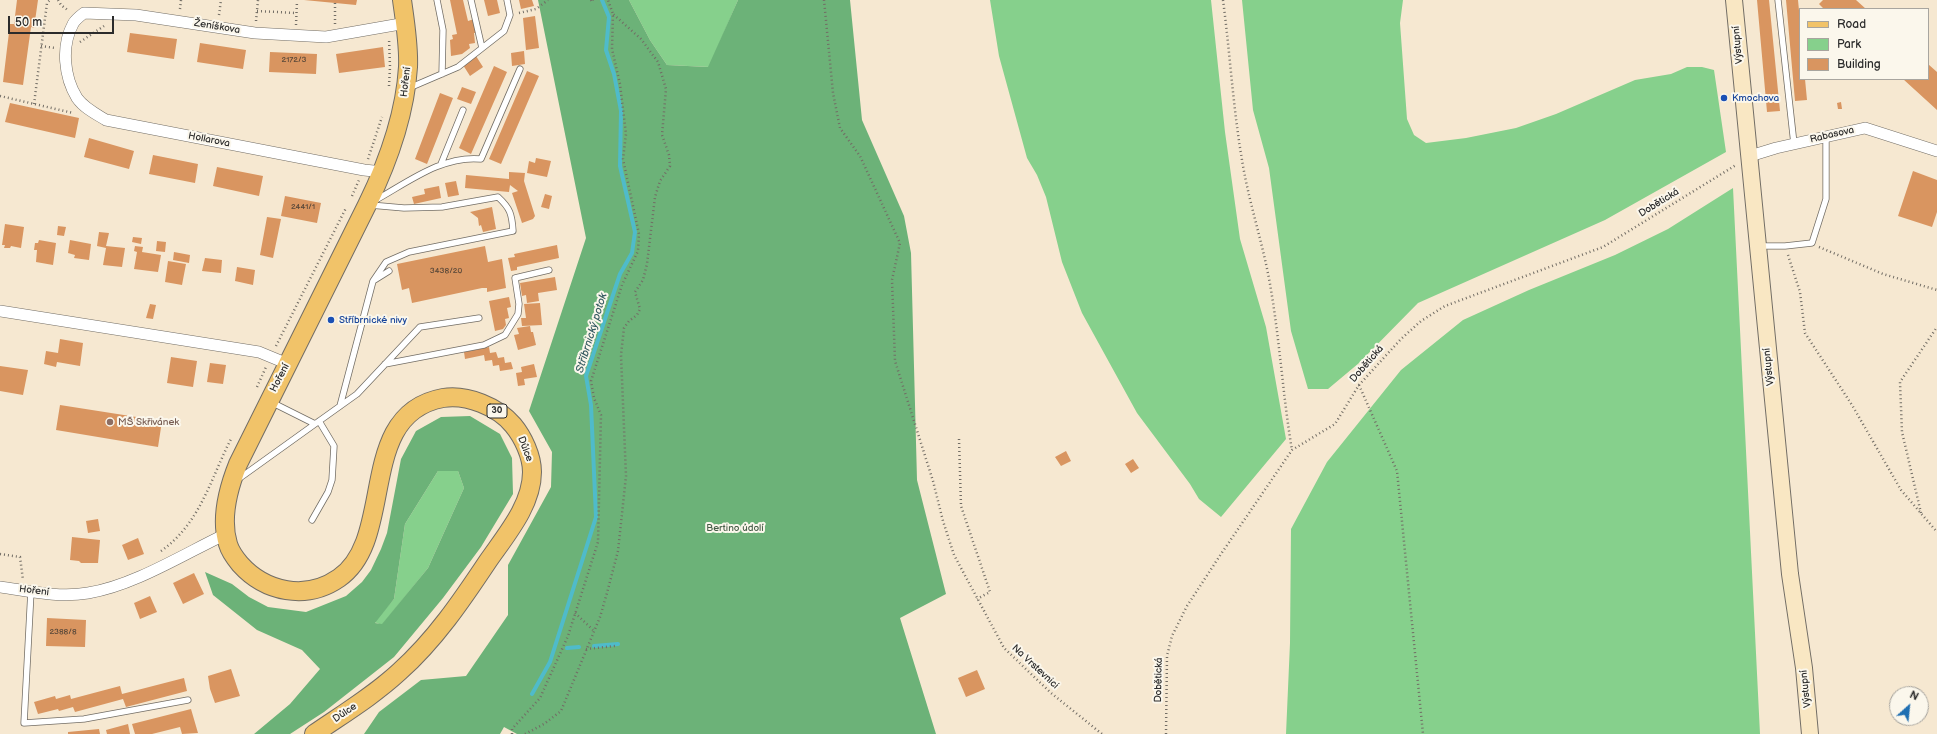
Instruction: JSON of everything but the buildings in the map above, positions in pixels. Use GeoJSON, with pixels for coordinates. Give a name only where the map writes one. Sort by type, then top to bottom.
{"type":"FeatureCollection","features":[{"type":"Feature","properties":{"kind":"main road","name":"Hoření"},"geometry":{"type":"LineString","coordinates":[[226,534],[225,520],[230,486],[269,401],[383,172],[396,136],[408,67],[406,23],[402,0]]}},
{"type":"Feature","properties":{"kind":"main road","name":"Důlce"},"geometry":{"type":"LineString","coordinates":[[226,534],[228,546],[236,560],[247,572],[259,581],[271,587],[293,591],[308,590],[323,586],[340,578],[360,553],[366,538],[382,467],[392,438],[400,424],[411,413],[426,403],[438,400],[461,398],[480,402],[498,412],[512,424],[522,439],[532,471],[529,488],[522,507],[510,529],[460,602],[423,648],[401,671],[373,694],[314,734]]}},
{"type":"Feature","properties":{"kind":"street","name":"Výstupní"},"geometry":{"type":"LineString","coordinates":[[1734,0],[1790,574],[1804,668],[1810,734]]}},
{"type":"Feature","properties":{"kind":"street","name":"Ženíškova"},"geometry":{"type":"LineString","coordinates":[[66,64],[65,49],[73,23],[84,13],[116,13],[255,33],[326,37],[406,23]]}},
{"type":"Feature","properties":{"kind":"street","name":"Hollarova"},"geometry":{"type":"LineString","coordinates":[[66,64],[69,81],[78,99],[91,112],[106,120],[364,170],[383,172]]}},
{"type":"Feature","properties":{"kind":"street","name":"Rabasova"},"geometry":{"type":"LineString","coordinates":[[1750,156],[1826,136],[1865,128],[1937,151]]}},
{"type":"Feature","properties":{"kind":"street"},"geometry":{"type":"LineString","coordinates":[[0,311],[259,352],[288,364]]}},
{"type":"Feature","properties":{"kind":"street","name":"Hoření"},"geometry":{"type":"LineString","coordinates":[[0,587],[51,594],[88,593],[129,582],[226,534]]}},
{"type":"Feature","properties":{"kind":"lane"},"geometry":{"type":"LineString","coordinates":[[437,0],[443,30],[442,74]]}},
{"type":"Feature","properties":{"kind":"lane"},"geometry":{"type":"LineString","coordinates":[[471,0],[482,48]]}},
{"type":"Feature","properties":{"kind":"lane"},"geometry":{"type":"LineString","coordinates":[[405,90],[458,67],[504,31],[510,15],[507,0]]}},
{"type":"Feature","properties":{"kind":"lane"},"geometry":{"type":"LineString","coordinates":[[1778,0],[1794,144]]}},
{"type":"Feature","properties":{"kind":"lane"},"geometry":{"type":"LineString","coordinates":[[367,205],[441,164],[466,157],[481,159],[520,69]]}},
{"type":"Feature","properties":{"kind":"lane"},"geometry":{"type":"LineString","coordinates":[[441,164],[463,110]]}},
{"type":"Feature","properties":{"kind":"lane"},"geometry":{"type":"LineString","coordinates":[[1758,246],[1785,246],[1812,243],[1826,199],[1826,136]]}},
{"type":"Feature","properties":{"kind":"lane"},"geometry":{"type":"LineString","coordinates":[[340,406],[373,281],[386,262],[409,252],[513,231],[512,219],[508,206],[498,197],[442,207],[404,208],[367,205]]}},
{"type":"Feature","properties":{"kind":"lane"},"geometry":{"type":"LineString","coordinates":[[384,364],[465,349],[497,340],[505,335],[518,314],[520,304],[515,278],[549,270]]}},
{"type":"Feature","properties":{"kind":"lane"},"geometry":{"type":"LineString","coordinates":[[373,281],[388,271]]}},
{"type":"Feature","properties":{"kind":"lane"},"geometry":{"type":"LineString","coordinates":[[230,486],[357,394],[420,327],[479,318]]}},
{"type":"Feature","properties":{"kind":"lane"},"geometry":{"type":"LineString","coordinates":[[269,401],[317,423],[334,446],[332,480],[312,520]]}},
{"type":"Feature","properties":{"kind":"lane"},"geometry":{"type":"LineString","coordinates":[[31,591],[24,723],[84,719],[188,700]]}},
{"type":"Feature","properties":{"kind":"path"},"geometry":{"type":"LineString","coordinates":[[34,104],[47,3],[50,0]]}},
{"type":"Feature","properties":{"kind":"path"},"geometry":{"type":"LineString","coordinates":[[180,10],[181,0]]}},
{"type":"Feature","properties":{"kind":"path"},"geometry":{"type":"LineString","coordinates":[[219,15],[221,0]]}},
{"type":"Feature","properties":{"kind":"path"},"geometry":{"type":"LineString","coordinates":[[256,21],[258,0]]}},
{"type":"Feature","properties":{"kind":"path"},"geometry":{"type":"LineString","coordinates":[[510,15],[536,9],[548,0]]}},
{"type":"Feature","properties":{"kind":"path"},"geometry":{"type":"LineString","coordinates":[[512,734],[512,729],[540,698],[568,636],[598,542],[601,415],[594,398],[591,381],[622,285],[638,251],[639,234],[623,159],[626,134],[620,84],[612,49],[613,14],[608,0]]}},
{"type":"Feature","properties":{"kind":"path","name":"Na Vrstevnici"},"geometry":{"type":"LineString","coordinates":[[824,0],[832,93],[840,128],[860,156],[900,243],[892,280],[895,361],[933,481],[942,521],[954,555],[1004,648],[1051,693],[1102,734]]}},
{"type":"Feature","properties":{"kind":"path"},"geometry":{"type":"LineString","coordinates":[[1223,0],[1242,160],[1254,222],[1264,255],[1271,290],[1279,344],[1284,405],[1292,450]]}},
{"type":"Feature","properties":{"kind":"path"},"geometry":{"type":"LineString","coordinates":[[296,1],[296,23]]}},
{"type":"Feature","properties":{"kind":"path"},"geometry":{"type":"LineString","coordinates":[[335,3],[335,24]]}},
{"type":"Feature","properties":{"kind":"path"},"geometry":{"type":"LineString","coordinates":[[257,11],[296,13]]}},
{"type":"Feature","properties":{"kind":"path"},"geometry":{"type":"LineString","coordinates":[[65,49],[102,28],[116,13]]}},
{"type":"Feature","properties":{"kind":"path"},"geometry":{"type":"LineString","coordinates":[[525,734],[544,724],[561,711],[593,630],[600,617],[618,551],[619,523],[626,476],[621,374],[624,328],[629,320],[637,315],[640,309],[635,292],[643,280],[647,264],[655,197],[660,181],[670,166],[669,156],[662,135],[666,90],[658,62],[641,39],[613,14]]}},
{"type":"Feature","properties":{"kind":"path"},"geometry":{"type":"LineString","coordinates":[[0,96],[75,113]]}},
{"type":"Feature","properties":{"kind":"path","name":"Dobětická"},"geometry":{"type":"LineString","coordinates":[[1166,734],[1167,656],[1172,636],[1187,606],[1292,450],[1335,424],[1359,385],[1400,339],[1422,321],[1445,306],[1603,247],[1750,156]]}},
{"type":"Feature","properties":{"kind":"path"},"geometry":{"type":"LineString","coordinates":[[1812,243],[1828,252],[1883,274],[1937,290]]}},
{"type":"Feature","properties":{"kind":"path"},"geometry":{"type":"LineString","coordinates":[[1785,246],[1800,292],[1805,333],[1852,405],[1900,490],[1937,532]]}},
{"type":"Feature","properties":{"kind":"path"},"geometry":{"type":"LineString","coordinates":[[1921,514],[1902,432],[1900,382],[1937,328]]}},
{"type":"Feature","properties":{"kind":"path"},"geometry":{"type":"LineString","coordinates":[[1359,385],[1397,471],[1423,734]]}},
{"type":"Feature","properties":{"kind":"path"},"geometry":{"type":"LineString","coordinates":[[959,439],[961,506],[990,592],[977,599]]}},
{"type":"Feature","properties":{"kind":"path"},"geometry":{"type":"LineString","coordinates":[[575,613],[593,630]]}},
{"type":"Feature","properties":{"kind":"path"},"geometry":{"type":"LineString","coordinates":[[586,650],[615,646]]}},
{"type":"Feature","properties":{"kind":"green space","name":"Bertino údolí"},"geometry":{"type":"Polygon","coordinates":[[[538,0],[629,0],[650,40],[667,65],[708,67],[738,0],[850,0],[862,120],[904,216],[911,253],[917,480],[946,594],[900,618],[936,734],[517,734],[504,727],[500,734],[364,734],[379,712],[421,680],[466,676],[508,615],[508,565],[551,487],[552,452],[529,411],[586,238],[538,0]]]}},
{"type":"Feature","properties":{"kind":"green space"},"geometry":{"type":"Polygon","coordinates":[[[629,0],[738,0],[709,67],[667,65],[650,40],[629,0]]]}},
{"type":"Feature","properties":{"kind":"green space"},"geometry":{"type":"Polygon","coordinates":[[[990,0],[1211,0],[1225,132],[1240,239],[1266,327],[1286,439],[1221,517],[1199,499],[1190,484],[1137,413],[1082,313],[1062,262],[1046,197],[1037,175],[1027,158],[999,56],[990,0]]]}},
{"type":"Feature","properties":{"kind":"green space"},"geometry":{"type":"Polygon","coordinates":[[[1242,0],[1403,0],[1400,23],[1407,119],[1414,135],[1426,143],[1466,138],[1516,128],[1556,114],[1635,80],[1671,74],[1687,67],[1702,67],[1714,70],[1726,152],[1605,220],[1418,303],[1359,363],[1328,389],[1308,389],[1291,331],[1269,168],[1253,110],[1242,0]]]}},
{"type":"Feature","properties":{"kind":"green space"},"geometry":{"type":"Polygon","coordinates":[[[1733,188],[1760,734],[1286,734],[1290,643],[1291,529],[1327,462],[1401,370],[1463,320],[1529,290],[1615,255],[1668,229],[1733,188]]]}},
{"type":"Feature","properties":{"kind":"green space"},"geometry":{"type":"Polygon","coordinates":[[[470,416],[500,434],[512,458],[513,494],[481,547],[443,598],[394,657],[324,712],[290,734],[254,734],[290,704],[320,669],[302,650],[257,630],[213,595],[205,572],[232,584],[249,597],[268,607],[306,612],[346,596],[362,582],[371,570],[381,549],[387,533],[401,459],[416,431],[441,417],[470,416]],[[438,471],[405,524],[394,599],[375,623],[382,624],[428,568],[464,488],[458,471],[438,471]]]}},
{"type":"Feature","properties":{"kind":"green space"},"geometry":{"type":"Polygon","coordinates":[[[438,471],[458,471],[464,488],[428,568],[382,625],[374,622],[394,599],[405,524],[438,471]]]}},
{"type":"Feature","properties":{"kind":"waterway","name":"Stříbrnický potok"},"geometry":{"type":"LineString","coordinates":[[532,694],[550,662],[596,517],[591,405],[586,376],[620,274],[632,253],[635,232],[620,166],[621,111],[614,74],[606,50],[609,17],[602,0]]}},
{"type":"Feature","properties":{"kind":"waterway"},"geometry":{"type":"LineString","coordinates":[[594,646],[618,644]]}},
{"type":"Feature","properties":{"kind":"waterway"},"geometry":{"type":"LineString","coordinates":[[567,648],[579,647]]}},
{"type":"Feature","properties":{"kind":"place","name":"Kmochova"},"geometry":{"type":"Point","coordinates":[1724,98]}},
{"type":"Feature","properties":{"kind":"place","name":"Stříbrnické nivy"},"geometry":{"type":"Point","coordinates":[331,320]}},
{"type":"Feature","properties":{"kind":"place","name":"MŠ Skřivánek"},"geometry":{"type":"Point","coordinates":[110,422]}}]}
